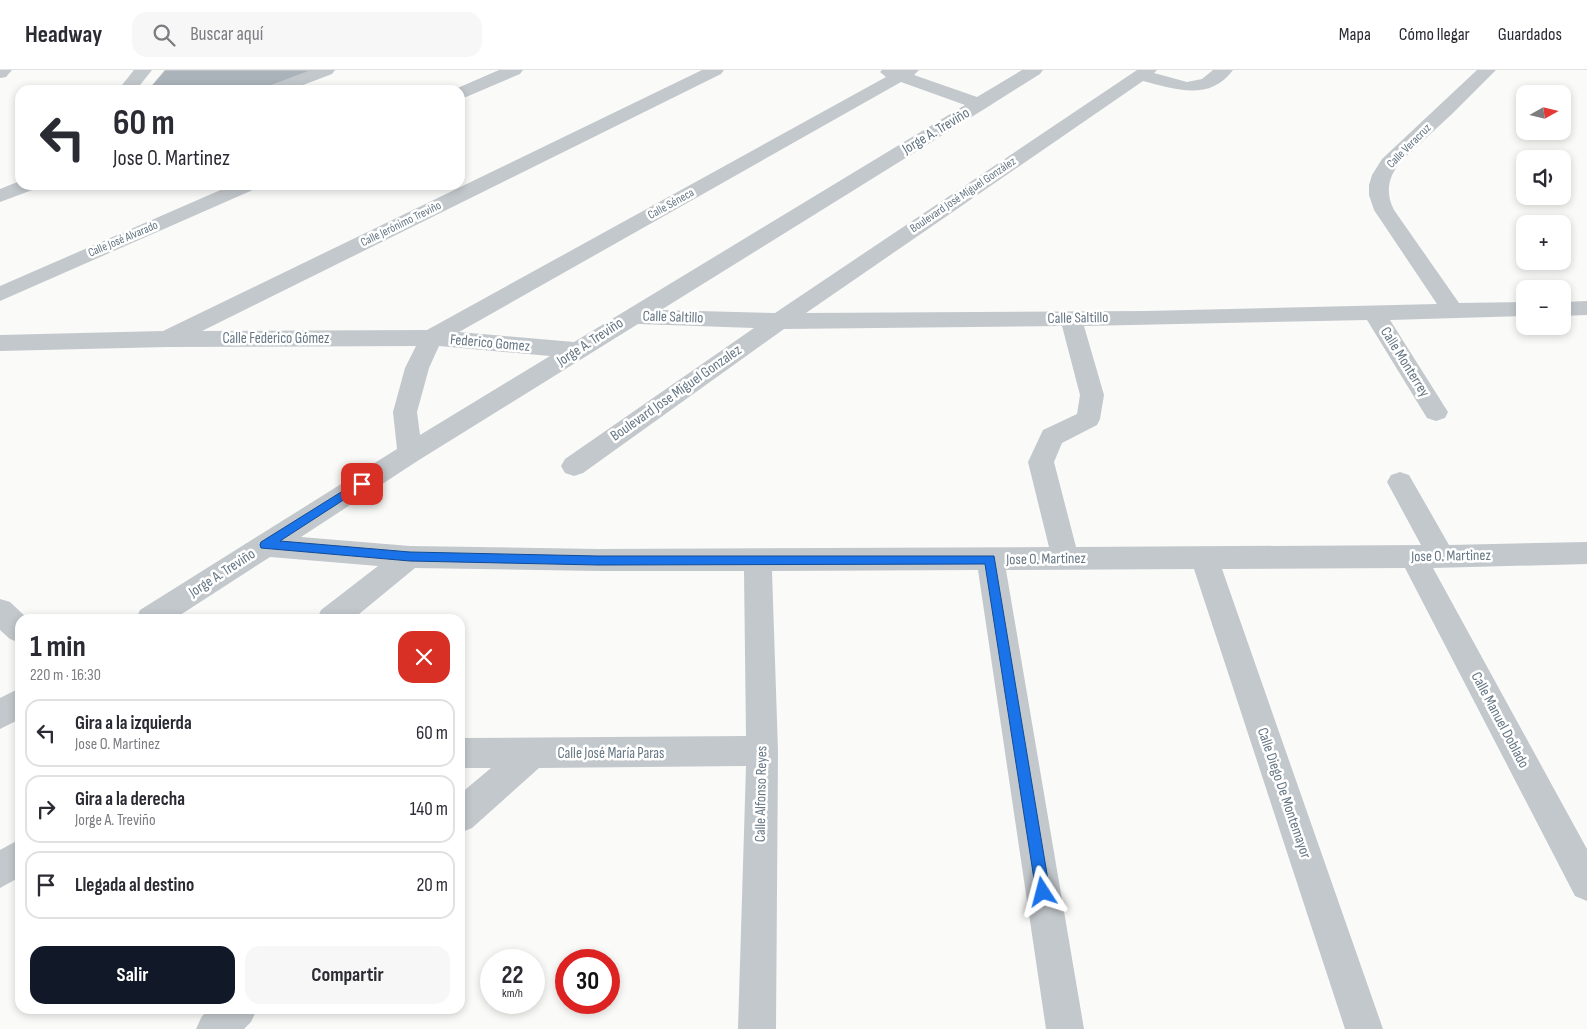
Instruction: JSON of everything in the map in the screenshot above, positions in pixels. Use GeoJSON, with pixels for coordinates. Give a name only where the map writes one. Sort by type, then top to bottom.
{"type":"FeatureCollection","features":[{"type":"Feature","properties":{"kind":"street"},"geometry":{"type":"LineString","coordinates":[[0,73],[4,70]]}},
{"type":"Feature","properties":{"kind":"street"},"geometry":{"type":"LineString","coordinates":[[131,85],[144,70]]}},
{"type":"Feature","properties":{"kind":"street"},"geometry":{"type":"LineString","coordinates":[[287,85],[326,70]]}},
{"type":"Feature","properties":{"kind":"street"},"geometry":{"type":"LineString","coordinates":[[465,91],[514,70]]}},
{"type":"Feature","properties":{"kind":"street","name":"Calle Jerónimo Treviño"},"geometry":{"type":"LineString","coordinates":[[167,339],[715,70]]}},
{"type":"Feature","properties":{"kind":"street","name":"Jorge A. Treviño"},"geometry":{"type":"LineString","coordinates":[[158,614],[410,453],[630,316],[1034,70]]}},
{"type":"Feature","properties":{"kind":"street"},"geometry":{"type":"LineString","coordinates":[[1144,72],[1188,87],[1208,83],[1224,70]]}},
{"type":"Feature","properties":{"kind":"street","name":"Calle Veracruz"},"geometry":{"type":"LineString","coordinates":[[1453,311],[1384,210],[1378,198],[1378,187],[1384,170],[1400,151],[1452,105],[1487,70]]}},
{"type":"Feature","properties":{"kind":"street"},"geometry":{"type":"LineString","coordinates":[[898,72],[980,104]]}},
{"type":"Feature","properties":{"kind":"street","name":"Calle Séneca"},"geometry":{"type":"LineString","coordinates":[[431,338],[898,72]]}},
{"type":"Feature","properties":{"kind":"street","name":"Boulevard José Miguel González"},"geometry":{"type":"LineString","coordinates":[[778,321],[1144,72]]}},
{"type":"Feature","properties":{"kind":"street"},"geometry":{"type":"LineString","coordinates":[[0,196],[15,190]]}},
{"type":"Feature","properties":{"kind":"street","name":"Calle José Alvarado"},"geometry":{"type":"LineString","coordinates":[[0,294],[237,190]]}},
{"type":"Feature","properties":{"kind":"street"},"geometry":{"type":"LineString","coordinates":[[1571,308],[1587,308]]}},
{"type":"Feature","properties":{"kind":"street","name":"Calle Saltillo"},"geometry":{"type":"LineString","coordinates":[[630,316],[778,321],[1071,319],[1516,309]]}},
{"type":"Feature","properties":{"kind":"street","name":"Calle Monterrey"},"geometry":{"type":"LineString","coordinates":[[1374,313],[1436,412]]}},
{"type":"Feature","properties":{"kind":"street"},"geometry":{"type":"LineString","coordinates":[[1065,558],[1041,462],[1052,437],[1088,419],[1092,395],[1071,319]]}},
{"type":"Feature","properties":{"kind":"street","name":"Boulevard Jose Miguel Gonzalez"},"geometry":{"type":"LineString","coordinates":[[574,466],[778,321]]}},
{"type":"Feature","properties":{"kind":"street"},"geometry":{"type":"LineString","coordinates":[[410,453],[405,412],[417,368],[431,338]]}},
{"type":"Feature","properties":{"kind":"street","name":"Calle Federico Gómez"},"geometry":{"type":"LineString","coordinates":[[0,343],[167,339],[431,338]]}},
{"type":"Feature","properties":{"kind":"street","name":"Federico Gomez"},"geometry":{"type":"LineString","coordinates":[[431,338],[578,350]]}},
{"type":"Feature","properties":{"kind":"street"},"geometry":{"type":"LineString","coordinates":[[1400,482],[1427,556]]}},
{"type":"Feature","properties":{"kind":"street","name":"Jose O. Martinez"},"geometry":{"type":"LineString","coordinates":[[265,545],[410,557],[598,560],[990,560],[1587,553]]}},
{"type":"Feature","properties":{"kind":"street","name":"Calle Manuel Doblado"},"geometry":{"type":"LineString","coordinates":[[1427,556],[1587,884]]}},
{"type":"Feature","properties":{"kind":"street"},"geometry":{"type":"LineString","coordinates":[[337,614],[410,557]]}},
{"type":"Feature","properties":{"kind":"street","name":"Calle Diego De Montemayor"},"geometry":{"type":"LineString","coordinates":[[1204,557],[1364,1029]]}},
{"type":"Feature","properties":{"kind":"street","name":"Calle Alfonso Reyes"},"geometry":{"type":"LineString","coordinates":[[757,1029],[762,751],[758,560]]}},
{"type":"Feature","properties":{"kind":"street"},"geometry":{"type":"LineString","coordinates":[[990,560],[1064,1029]]}},
{"type":"Feature","properties":{"kind":"street"},"geometry":{"type":"LineString","coordinates":[[0,611],[15,625]]}},
{"type":"Feature","properties":{"kind":"street"},"geometry":{"type":"LineString","coordinates":[[0,715],[15,705]]}},
{"type":"Feature","properties":{"kind":"street","name":"Calle José María Paras"},"geometry":{"type":"LineString","coordinates":[[465,753],[762,751]]}},
{"type":"Feature","properties":{"kind":"street"},"geometry":{"type":"LineString","coordinates":[[465,812],[532,753]]}},
{"type":"Feature","properties":{"kind":"street"},"geometry":{"type":"LineString","coordinates":[[0,871],[15,860]]}},
{"type":"Feature","properties":{"kind":"street"},"geometry":{"type":"LineString","coordinates":[[215,1029],[232,1014]]}},
{"type":"Feature","properties":{"kind":"building"},"geometry":{"type":"Polygon","coordinates":[[[165,70],[321,70],[283,85],[152,85],[165,70]]]}},
{"type":"Feature","properties":{"kind":"route"},"geometry":{"type":"LineString","coordinates":[[362,484],[265,545],[410,557],[598,560],[990,560],[1043,892]]}}]}
